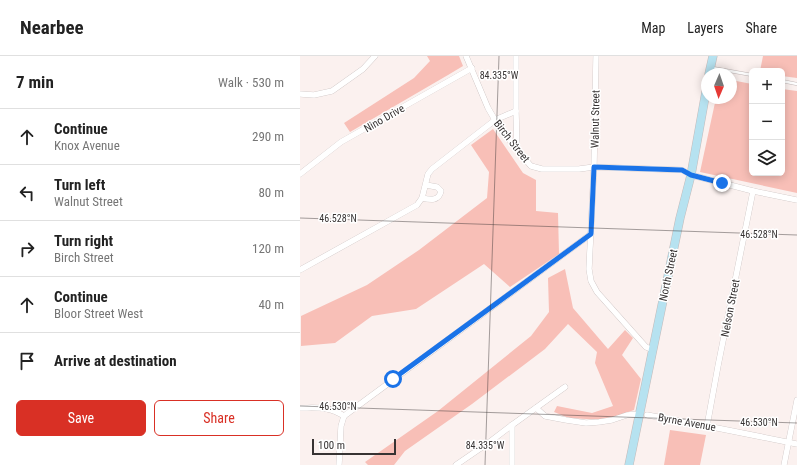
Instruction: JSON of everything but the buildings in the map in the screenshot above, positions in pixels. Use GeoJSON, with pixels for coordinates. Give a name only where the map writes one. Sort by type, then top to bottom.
{"type":"FeatureCollection","features":[{"type":"Feature","properties":{"kind":"main road"},"geometry":{"type":"LineString","coordinates":[[711,68],[713,56]]}},
{"type":"Feature","properties":{"kind":"main road","name":"North Street"},"geometry":{"type":"LineString","coordinates":[[629,465],[644,414],[653,350],[680,218],[691,175],[704,104]]}},
{"type":"Feature","properties":{"kind":"street"},"geometry":{"type":"LineString","coordinates":[[300,94],[314,95],[332,91],[363,69],[375,56]]}},
{"type":"Feature","properties":{"kind":"street","name":"Birch Street"},"geometry":{"type":"LineString","coordinates":[[466,56],[488,108],[495,120],[516,150],[531,166],[542,169],[579,169],[594,167],[682,170],[691,175],[753,191],[797,200]]}},
{"type":"Feature","properties":{"kind":"street"},"geometry":{"type":"LineString","coordinates":[[516,56],[516,150]]}},
{"type":"Feature","properties":{"kind":"street","name":"Walnut Street"},"geometry":{"type":"LineString","coordinates":[[596,56],[594,167],[589,269],[591,281],[597,292],[646,347],[653,350]]}},
{"type":"Feature","properties":{"kind":"street","name":"Nino Drive"},"geometry":{"type":"LineString","coordinates":[[300,174],[341,142],[472,68]]}},
{"type":"Feature","properties":{"kind":"street"},"geometry":{"type":"LineString","coordinates":[[300,270],[417,205],[422,198],[428,174],[432,169],[495,120],[516,111]]}},
{"type":"Feature","properties":{"kind":"street"},"geometry":{"type":"LineString","coordinates":[[422,198],[429,200],[436,199],[440,195],[441,191],[437,187],[426,185]]}},
{"type":"Feature","properties":{"kind":"street","name":"Nelson Street"},"geometry":{"type":"LineString","coordinates":[[707,426],[753,191]]}},
{"type":"Feature","properties":{"kind":"street"},"geometry":{"type":"LineString","coordinates":[[339,465],[341,426],[344,416],[591,234]]}},
{"type":"Feature","properties":{"kind":"street"},"geometry":{"type":"LineString","coordinates":[[456,465],[565,387]]}},
{"type":"Feature","properties":{"kind":"street"},"geometry":{"type":"LineString","coordinates":[[784,465],[797,400]]}},
{"type":"Feature","properties":{"kind":"street"},"geometry":{"type":"LineString","coordinates":[[300,408],[328,409],[336,411],[344,416]]}},
{"type":"Feature","properties":{"kind":"street","name":"Byrne Avenue"},"geometry":{"type":"LineString","coordinates":[[536,408],[545,416],[586,423],[612,420],[626,415],[644,414],[797,444]]}},
{"type":"Feature","properties":{"kind":"street"},"geometry":{"type":"LineString","coordinates":[[512,425],[512,465]]}},
{"type":"Feature","properties":{"kind":"lane"},"geometry":{"type":"LineString","coordinates":[[737,74],[749,75]]}},
{"type":"Feature","properties":{"kind":"lane"},"geometry":{"type":"LineString","coordinates":[[785,82],[797,84]]}},
{"type":"Feature","properties":{"kind":"shaded area"},"geometry":{"type":"Polygon","coordinates":[[[427,56],[459,56],[463,66],[350,132],[344,123],[414,78],[430,61],[427,56]]]}},
{"type":"Feature","properties":{"kind":"shaded area"},"geometry":{"type":"Polygon","coordinates":[[[763,56],[797,56],[797,78],[785,76],[785,68],[761,68],[763,56]]]}},
{"type":"Feature","properties":{"kind":"shaded area"},"geometry":{"type":"Polygon","coordinates":[[[737,81],[749,83],[749,176],[785,176],[785,89],[797,91],[797,193],[700,172],[715,104],[737,104],[737,81]]]}},
{"type":"Feature","properties":{"kind":"shaded area"},"geometry":{"type":"Polygon","coordinates":[[[493,129],[523,173],[536,180],[536,211],[558,213],[559,254],[510,287],[484,264],[416,309],[372,316],[335,343],[301,346],[301,316],[367,285],[419,250],[487,198],[489,172],[471,145],[493,129]]]}},
{"type":"Feature","properties":{"kind":"shaded area"},"geometry":{"type":"Polygon","coordinates":[[[565,269],[573,308],[608,349],[625,330],[633,338],[622,355],[641,379],[634,410],[605,420],[569,418],[554,412],[557,406],[592,413],[613,406],[595,363],[597,352],[568,324],[545,349],[472,404],[405,451],[394,465],[368,465],[365,462],[438,411],[531,336],[549,312],[548,278],[565,269]]]}},
{"type":"Feature","properties":{"kind":"shaded area"},"geometry":{"type":"Polygon","coordinates":[[[670,430],[706,435],[700,465],[664,465],[670,430]]]}},
{"type":"Feature","properties":{"kind":"route"},"geometry":{"type":"LineString","coordinates":[[393,379],[591,234],[594,167],[682,170],[691,175],[722,183]]}}]}
